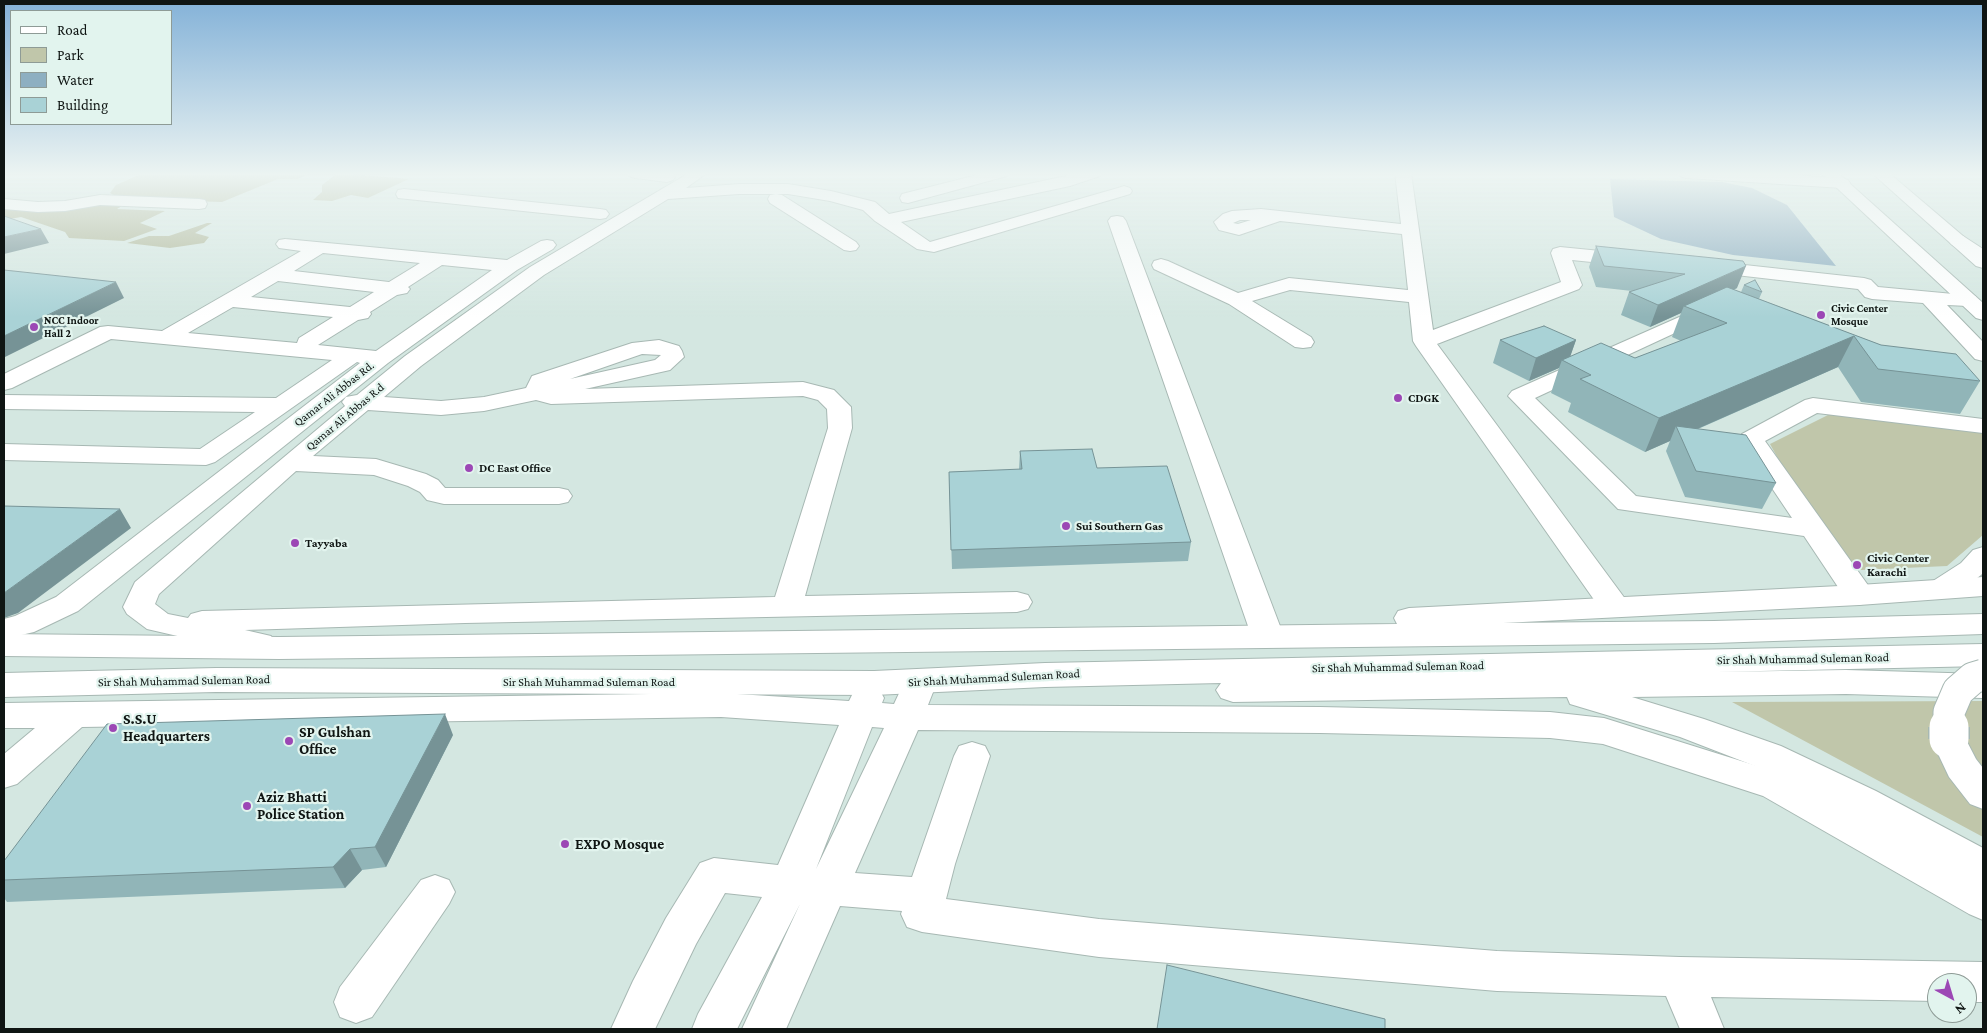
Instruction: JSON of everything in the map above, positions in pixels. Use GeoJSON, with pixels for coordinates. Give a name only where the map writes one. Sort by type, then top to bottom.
{"type":"FeatureCollection","features":[{"type":"Feature","properties":{"kind":"main road","name":"Qamar Ali Abbas Rd."},"geometry":{"type":"LineString","coordinates":[[4,629],[23,625],[67,604],[380,358],[510,266],[588,221]]}},
{"type":"Feature","properties":{"kind":"main road","name":"Qamar Ali Abbas R.d"},"geometry":{"type":"LineString","coordinates":[[279,648],[158,622],[138,607],[146,589],[290,463],[413,361],[537,271],[611,221]]}},
{"type":"Feature","properties":{"kind":"main road"},"geometry":{"type":"LineString","coordinates":[[811,221],[850,246]]}},
{"type":"Feature","properties":{"kind":"main road"},"geometry":{"type":"LineString","coordinates":[[889,221],[923,245],[934,246],[1020,221]]}},
{"type":"Feature","properties":{"kind":"main road"},"geometry":{"type":"LineString","coordinates":[[1117,221],[1264,626]]}},
{"type":"Feature","properties":{"kind":"main road"},"geometry":{"type":"LineString","coordinates":[[1327,221],[1410,230]]}},
{"type":"Feature","properties":{"kind":"main road"},"geometry":{"type":"LineString","coordinates":[[1409,221],[1424,341],[1615,607]]}},
{"type":"Feature","properties":{"kind":"main road"},"geometry":{"type":"LineString","coordinates":[[1882,221],[1983,314]]}},
{"type":"Feature","properties":{"kind":"main road"},"geometry":{"type":"LineString","coordinates":[[1936,221],[1983,262]]}},
{"type":"Feature","properties":{"kind":"main road"},"geometry":{"type":"LineString","coordinates":[[1958,240],[1983,257]]}},
{"type":"Feature","properties":{"kind":"main road"},"geometry":{"type":"LineString","coordinates":[[285,244],[510,266]]}},
{"type":"Feature","properties":{"kind":"main road"},"geometry":{"type":"LineString","coordinates":[[166,337],[320,247]]}},
{"type":"Feature","properties":{"kind":"main road"},"geometry":{"type":"LineString","coordinates":[[1424,341],[1572,285],[1560,253],[1649,262]]}},
{"type":"Feature","properties":{"kind":"main road"},"geometry":{"type":"LineString","coordinates":[[307,343],[439,259]]}},
{"type":"Feature","properties":{"kind":"main road"},"geometry":{"type":"LineString","coordinates":[[1161,264],[1236,300],[1303,342]]}},
{"type":"Feature","properties":{"kind":"main road"},"geometry":{"type":"LineString","coordinates":[[1688,266],[1734,296]]}},
{"type":"Feature","properties":{"kind":"main road"},"geometry":{"type":"LineString","coordinates":[[274,275],[421,291]]}},
{"type":"Feature","properties":{"kind":"main road"},"geometry":{"type":"LineString","coordinates":[[1236,300],[1289,284],[1419,297]]}},
{"type":"Feature","properties":{"kind":"main road"},"geometry":{"type":"LineString","coordinates":[[1814,529],[1628,503],[1520,396],[1734,296],[1879,302],[1872,293],[1968,300]]}},
{"type":"Feature","properties":{"kind":"main road"},"geometry":{"type":"LineString","coordinates":[[1929,297],[1983,354]]}},
{"type":"Feature","properties":{"kind":"main road"},"geometry":{"type":"LineString","coordinates":[[230,301],[380,317]]}},
{"type":"Feature","properties":{"kind":"main road"},"geometry":{"type":"LineString","coordinates":[[4,383],[108,332],[380,358]]}},
{"type":"Feature","properties":{"kind":"main road"},"geometry":{"type":"LineString","coordinates":[[325,402],[440,408],[484,404],[536,393],[662,366],[673,357],[671,351],[659,347],[640,348],[540,381],[536,393]]}},
{"type":"Feature","properties":{"kind":"main road"},"geometry":{"type":"LineString","coordinates":[[4,452],[206,457],[352,356]]}},
{"type":"Feature","properties":{"kind":"main road"},"geometry":{"type":"LineString","coordinates":[[536,393],[550,397],[802,389],[826,395],[839,407],[840,428],[787,607]]}},
{"type":"Feature","properties":{"kind":"main road"},"geometry":{"type":"LineString","coordinates":[[4,402],[280,405]]}},
{"type":"Feature","properties":{"kind":"main road"},"geometry":{"type":"LineString","coordinates":[[1859,595],[1751,439],[1813,405],[1983,426]]}},
{"type":"Feature","properties":{"kind":"main road"},"geometry":{"type":"LineString","coordinates":[[290,463],[376,467],[417,480],[429,486],[436,494],[444,496],[559,496]]}},
{"type":"Feature","properties":{"kind":"main road"},"geometry":{"type":"LineString","coordinates":[[1944,588],[1971,569],[1983,556]]}},
{"type":"Feature","properties":{"kind":"main road"},"geometry":{"type":"LineString","coordinates":[[1058,638],[1859,595],[1983,586]]}},
{"type":"Feature","properties":{"kind":"main road"},"geometry":{"type":"LineString","coordinates":[[158,622],[465,613],[1017,602]]}},
{"type":"Feature","properties":{"kind":"main road"},"geometry":{"type":"LineString","coordinates":[[4,645],[279,648],[1714,632],[1983,624]]}},
{"type":"Feature","properties":{"kind":"main road","name":"Sir Shah Muhammad Suleman Road"},"geometry":{"type":"LineString","coordinates":[[4,685],[216,680],[867,699],[920,682],[1045,675],[1983,655]]}},
{"type":"Feature","properties":{"kind":"main road"},"geometry":{"type":"LineString","coordinates":[[1045,675],[1230,690],[1846,682],[1983,686]]}},
{"type":"Feature","properties":{"kind":"main road"},"geometry":{"type":"LineString","coordinates":[[1983,675],[1973,678],[1958,692],[1949,712],[1950,739],[1962,766],[1983,794]]}},
{"type":"Feature","properties":{"kind":"main road"},"geometry":{"type":"LineString","coordinates":[[714,1029],[810,885],[876,779],[906,717],[920,682]]}},
{"type":"Feature","properties":{"kind":"main road"},"geometry":{"type":"LineString","coordinates":[[1546,686],[1626,706],[1768,756],[1862,801],[1983,867]]}},
{"type":"Feature","properties":{"kind":"main road"},"geometry":{"type":"LineString","coordinates":[[764,1029],[867,699]]}},
{"type":"Feature","properties":{"kind":"main road"},"geometry":{"type":"LineString","coordinates":[[4,716],[721,705],[867,699],[906,717],[1550,725],[1604,731],[1776,786],[1983,902]]}},
{"type":"Feature","properties":{"kind":"main road"},"geometry":{"type":"LineString","coordinates":[[4,774],[73,716]]}},
{"type":"Feature","properties":{"kind":"main road"},"geometry":{"type":"LineString","coordinates":[[972,756],[935,864],[922,914],[1100,938],[1497,971],[1680,977],[1983,982]]}},
{"type":"Feature","properties":{"kind":"main road"},"geometry":{"type":"LineString","coordinates":[[634,1029],[648,995],[681,931],[714,875],[927,896]]}},
{"type":"Feature","properties":{"kind":"main road"},"geometry":{"type":"LineString","coordinates":[[356,1002],[435,892]]}},
{"type":"Feature","properties":{"kind":"main road"},"geometry":{"type":"LineString","coordinates":[[1680,977],[1702,1029]]}},
{"type":"Feature","properties":{"kind":"green space"},"geometry":{"type":"Polygon","coordinates":[[[33,221],[144,221],[140,223],[157,229],[124,241],[69,238],[65,232],[33,221]]]}},
{"type":"Feature","properties":{"kind":"green space"},"geometry":{"type":"Polygon","coordinates":[[[212,223],[195,233],[209,237],[204,243],[170,248],[127,243],[149,236],[169,236],[212,223]]]}},
{"type":"Feature","properties":{"kind":"green space"},"geometry":{"type":"Polygon","coordinates":[[[1834,412],[1983,428],[1983,535],[1947,566],[1840,571],[1770,444],[1834,412]]]}},
{"type":"Feature","properties":{"kind":"green space"},"geometry":{"type":"Polygon","coordinates":[[[1983,701],[1983,837],[1732,702],[1983,701]]]}},
{"type":"Feature","properties":{"kind":"water"},"geometry":{"type":"Polygon","coordinates":[[[1623,221],[1800,221],[1836,266],[1733,255],[1661,239],[1623,221]]]}},
{"type":"Feature","properties":{"kind":"building"},"geometry":{"type":"Polygon","coordinates":[[[4,221],[19,221],[41,229],[4,237],[4,221]]]}},
{"type":"Feature","properties":{"kind":"building"},"geometry":{"type":"Polygon","coordinates":[[[1596,246],[1743,261],[1746,266],[1658,305],[1629,292],[1685,274],[1604,266],[1596,246]]]}},
{"type":"Feature","properties":{"kind":"building"},"geometry":{"type":"Polygon","coordinates":[[[4,270],[116,282],[4,336],[4,270]]]}},
{"type":"Feature","properties":{"kind":"building"},"geometry":{"type":"Polygon","coordinates":[[[1755,280],[1762,292],[1744,285],[1755,280]]]}},
{"type":"Feature","properties":{"kind":"building"},"geometry":{"type":"Polygon","coordinates":[[[1727,287],[1881,345],[1956,354],[1980,381],[1878,369],[1854,336],[1659,418],[1580,379],[1591,375],[1562,360],[1601,343],[1635,358],[1727,323],[1684,306],[1727,287]]]}},
{"type":"Feature","properties":{"kind":"building"},"geometry":{"type":"Polygon","coordinates":[[[1544,326],[1576,340],[1536,358],[1500,340],[1544,326]]]}},
{"type":"Feature","properties":{"kind":"building"},"geometry":{"type":"Polygon","coordinates":[[[1676,426],[1746,435],[1776,483],[1696,471],[1676,426]]]}},
{"type":"Feature","properties":{"kind":"building"},"geometry":{"type":"Polygon","coordinates":[[[1092,449],[1097,468],[1167,466],[1191,542],[951,550],[949,472],[1022,469],[1020,451],[1092,449]]]}},
{"type":"Feature","properties":{"kind":"building"},"geometry":{"type":"Polygon","coordinates":[[[4,506],[120,509],[4,593],[4,506]]]}},
{"type":"Feature","properties":{"kind":"building","name":"Aziz Bhatti Police Station"},"geometry":{"type":"Polygon","coordinates":[[[445,714],[375,847],[350,849],[333,867],[4,880],[4,861],[107,724],[445,714]]]}},
{"type":"Feature","properties":{"kind":"building"},"geometry":{"type":"Polygon","coordinates":[[[1167,965],[1385,1019],[1385,1029],[1157,1029],[1167,965]]]}},
{"type":"Feature","properties":{"kind":"place","name":"Civic Center Mosque"},"geometry":{"type":"Point","coordinates":[1821,315]}},
{"type":"Feature","properties":{"kind":"place","name":"NCC Indoor Hall 2"},"geometry":{"type":"Point","coordinates":[34,327]}},
{"type":"Feature","properties":{"kind":"place","name":"CDGK"},"geometry":{"type":"Point","coordinates":[1398,398]}},
{"type":"Feature","properties":{"kind":"place","name":"DC East Office"},"geometry":{"type":"Point","coordinates":[469,468]}},
{"type":"Feature","properties":{"kind":"place","name":"Sui Southern Gas"},"geometry":{"type":"Point","coordinates":[1066,526]}},
{"type":"Feature","properties":{"kind":"place","name":"Tayyaba"},"geometry":{"type":"Point","coordinates":[295,543]}},
{"type":"Feature","properties":{"kind":"place","name":"Civic Center Karachi"},"geometry":{"type":"Point","coordinates":[1857,565]}},
{"type":"Feature","properties":{"kind":"place","name":"S.S.U Headquarters"},"geometry":{"type":"Point","coordinates":[113,728]}},
{"type":"Feature","properties":{"kind":"place","name":"SP Gulshan Office"},"geometry":{"type":"Point","coordinates":[289,741]}},
{"type":"Feature","properties":{"kind":"place","name":"Aziz Bhatti Police Station"},"geometry":{"type":"Point","coordinates":[247,806]}},
{"type":"Feature","properties":{"kind":"place","name":"EXPO Mosque"},"geometry":{"type":"Point","coordinates":[565,844]}}]}
